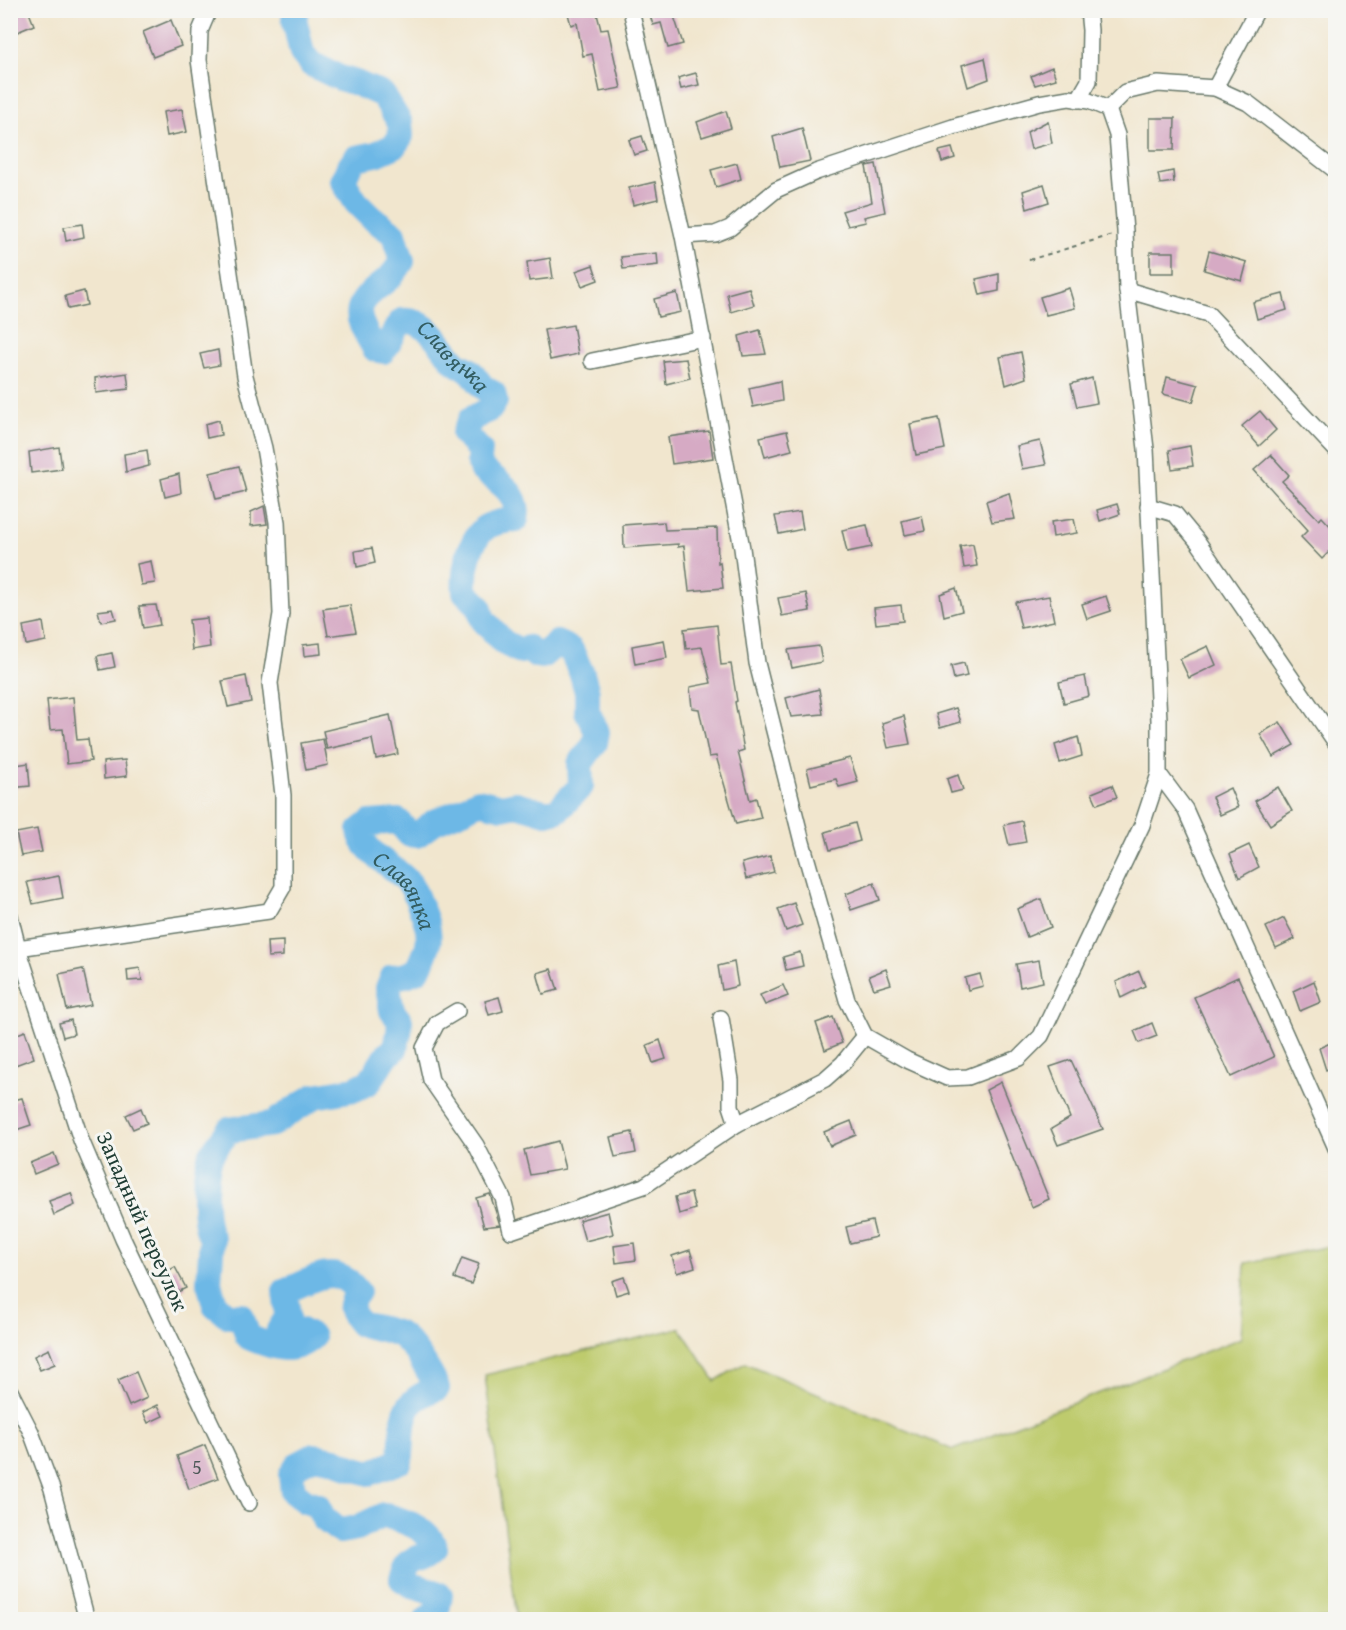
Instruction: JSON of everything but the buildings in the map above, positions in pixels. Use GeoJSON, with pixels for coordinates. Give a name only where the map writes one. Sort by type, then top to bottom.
{"type":"FeatureCollection","features":[{"type":"Feature","properties":{"kind":"street"},"geometry":{"type":"LineString","coordinates":[[18,948],[269,912],[283,887],[283,795],[270,683],[281,614],[277,522],[264,448],[245,376],[198,60],[200,31],[209,10]]}},
{"type":"Feature","properties":{"kind":"street"},"geometry":{"type":"LineString","coordinates":[[630,10],[683,236],[742,548],[756,663],[802,842],[847,1000],[864,1036],[906,1060],[947,1078],[968,1077],[1019,1058],[1041,1036],[1142,825],[1159,774],[1159,720],[1146,449],[1127,290],[1125,231],[1117,135],[1108,109],[1089,101],[1069,99],[1039,103],[952,127],[816,172],[776,190],[730,228],[715,234],[683,236]]}},
{"type":"Feature","properties":{"kind":"street"},"geometry":{"type":"LineString","coordinates":[[1078,100],[1089,81],[1088,10]]}},
{"type":"Feature","properties":{"kind":"street"},"geometry":{"type":"LineString","coordinates":[[1215,88],[1257,10]]}},
{"type":"Feature","properties":{"kind":"street"},"geometry":{"type":"LineString","coordinates":[[1108,109],[1125,92],[1158,84],[1215,88],[1248,103],[1335,171]]}},
{"type":"Feature","properties":{"kind":"street"},"geometry":{"type":"LineString","coordinates":[[1127,290],[1208,314],[1335,450]]}},
{"type":"Feature","properties":{"kind":"street"},"geometry":{"type":"LineString","coordinates":[[592,361],[702,338]]}},
{"type":"Feature","properties":{"kind":"street"},"geometry":{"type":"LineString","coordinates":[[1148,506],[1175,514],[1198,542],[1335,743]]}},
{"type":"Feature","properties":{"kind":"street"},"geometry":{"type":"LineString","coordinates":[[1159,774],[1185,809],[1335,1148]]}},
{"type":"Feature","properties":{"kind":"street","name":"Западный переулок"},"geometry":{"type":"LineString","coordinates":[[10,916],[18,948],[81,1140],[123,1239],[249,1503]]}},
{"type":"Feature","properties":{"kind":"street"},"geometry":{"type":"LineString","coordinates":[[457,1011],[437,1023],[424,1048],[431,1080],[476,1145],[503,1198],[511,1231],[644,1186],[737,1124],[825,1079],[843,1063],[864,1036]]}},
{"type":"Feature","properties":{"kind":"street"},"geometry":{"type":"LineString","coordinates":[[721,1018],[731,1080],[731,1106],[737,1124]]}},
{"type":"Feature","properties":{"kind":"street"},"geometry":{"type":"LineString","coordinates":[[10,1391],[31,1432],[52,1489],[87,1620]]}},
{"type":"Feature","properties":{"kind":"path"},"geometry":{"type":"LineString","coordinates":[[1029,260],[1125,231]]}},
{"type":"Feature","properties":{"kind":"green space"},"geometry":{"type":"Polygon","coordinates":[[[1335,1245],[1335,1619],[517,1619],[485,1375],[680,1328],[715,1381],[745,1363],[953,1450],[1241,1338],[1245,1263],[1335,1245]]]}},
{"type":"Feature","properties":{"kind":"waterway","name":"Славянка"},"geometry":{"type":"LineString","coordinates":[[297,10],[294,18],[302,53],[311,64],[383,95],[400,123],[401,136],[394,146],[376,154],[356,158],[343,181],[356,202],[372,218],[394,234],[402,261],[392,274],[364,300],[359,312],[365,331],[375,349],[383,351],[402,321],[419,324],[433,334],[458,365],[468,370],[482,386],[493,393],[495,401],[490,409],[471,419],[464,434],[480,450],[481,469],[501,484],[512,496],[517,510],[516,519],[488,526],[476,538],[466,565],[465,592],[479,606],[483,620],[503,642],[520,651],[528,648],[535,655],[542,656],[557,643],[571,650],[582,674],[587,692],[587,711],[597,732],[595,743],[580,764],[581,786],[558,810],[547,813],[516,804],[502,807],[478,801],[434,822],[417,835],[409,834],[398,821],[370,823],[360,831],[367,847],[410,884],[428,929],[427,948],[418,970],[393,977],[388,988],[392,1011],[400,1021],[395,1049],[387,1055],[369,1082],[355,1089],[315,1096],[272,1124],[229,1130],[213,1151],[208,1166],[205,1212],[212,1238],[209,1282],[215,1305],[229,1316],[241,1315],[248,1337],[281,1348],[304,1343],[312,1337],[299,1330],[279,1330],[288,1316],[285,1291],[314,1278],[332,1275],[340,1277],[349,1282],[358,1292],[351,1309],[360,1324],[403,1337],[420,1358],[437,1388],[416,1399],[406,1412],[400,1461],[370,1473],[335,1460],[314,1456],[297,1465],[291,1475],[293,1492],[305,1501],[317,1505],[324,1519],[340,1531],[357,1528],[384,1515],[414,1526],[427,1535],[435,1548],[424,1556],[412,1560],[402,1579],[440,1595],[437,1611],[427,1620]]}},
{"type":"Feature","properties":{"kind":"waterway"},"geometry":{"type":"LineString","coordinates":[[437,1611],[444,1620]]}}]}
